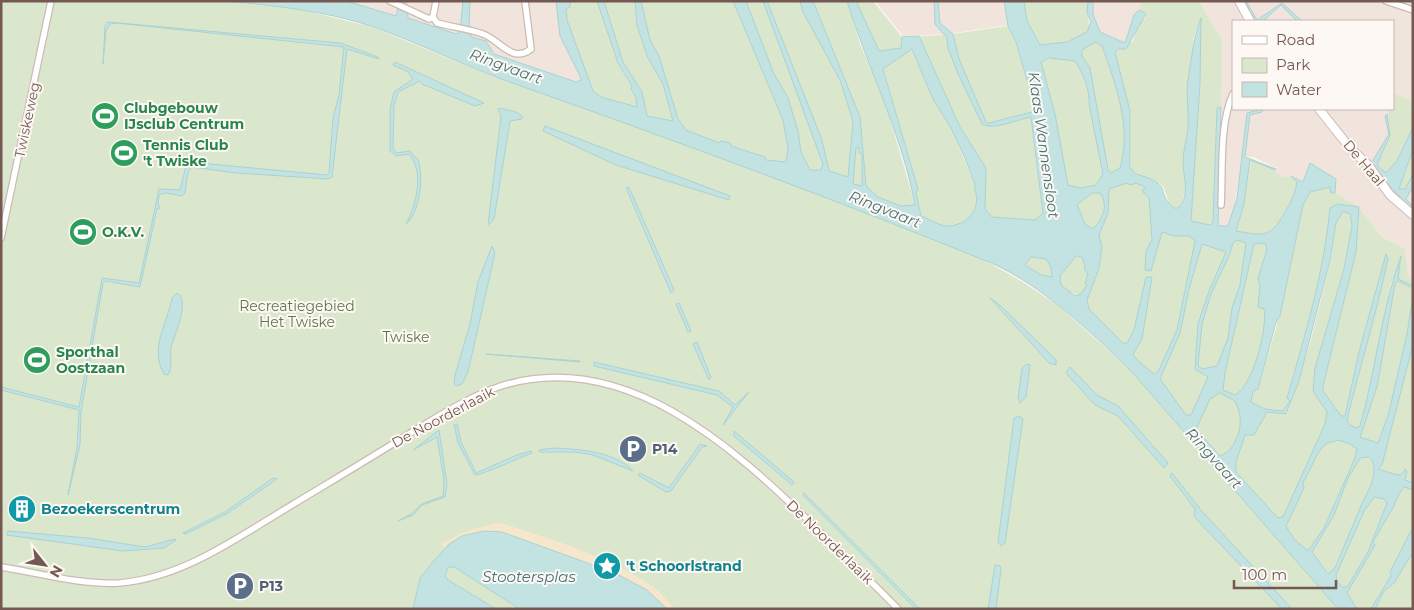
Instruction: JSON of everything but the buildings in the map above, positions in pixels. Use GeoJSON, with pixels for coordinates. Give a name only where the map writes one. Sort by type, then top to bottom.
{"type":"FeatureCollection","features":[{"type":"Feature","properties":{"kind":"street"},"geometry":{"type":"LineString","coordinates":[[390,1],[429,19],[434,17]]}},
{"type":"Feature","properties":{"kind":"street"},"geometry":{"type":"LineString","coordinates":[[436,1],[434,17],[437,23],[490,37],[508,52],[527,52],[531,49],[524,1]]}},
{"type":"Feature","properties":{"kind":"street"},"geometry":{"type":"LineString","coordinates":[[1239,1],[1249,20]]}},
{"type":"Feature","properties":{"kind":"street"},"geometry":{"type":"LineString","coordinates":[[1386,1],[1413,10]]}},
{"type":"Feature","properties":{"kind":"street","name":"Twiskeweg"},"geometry":{"type":"LineString","coordinates":[[1,238],[51,2]]}},
{"type":"Feature","properties":{"kind":"street"},"geometry":{"type":"LineString","coordinates":[[1221,205],[1226,122],[1228,105],[1232,96]]}},
{"type":"Feature","properties":{"kind":"street","name":"De Haal"},"geometry":{"type":"LineString","coordinates":[[1320,110],[1350,148],[1369,166],[1390,195],[1413,215]]}},
{"type":"Feature","properties":{"kind":"street","name":"De Noorderlaaik"},"geometry":{"type":"LineString","coordinates":[[1,567],[66,580],[103,583],[132,581],[166,574],[204,557],[436,418],[486,392],[511,384],[566,378],[586,380],[633,393],[669,410],[717,440],[768,482],[898,609]]}},
{"type":"Feature","properties":{"kind":"shaded area"},"geometry":{"type":"Polygon","coordinates":[[[286,1],[611,1],[586,91],[286,1]]]}},
{"type":"Feature","properties":{"kind":"shaded area"},"geometry":{"type":"Polygon","coordinates":[[[875,1],[1003,1],[1008,25],[948,34],[903,36],[875,1]]]}},
{"type":"Feature","properties":{"kind":"shaded area"},"geometry":{"type":"Polygon","coordinates":[[[1093,1],[1141,1],[1139,10],[1134,15],[1125,43],[1100,32],[1093,14],[1093,1]]]}},
{"type":"Feature","properties":{"kind":"shaded area"},"geometry":{"type":"Polygon","coordinates":[[[1199,1],[1413,1],[1413,278],[1408,277],[1405,249],[1382,237],[1359,207],[1335,193],[1336,179],[1310,163],[1303,182],[1292,176],[1284,177],[1275,173],[1276,168],[1254,157],[1242,156],[1234,209],[1228,226],[1217,226],[1222,40],[1199,1]]]}},
{"type":"Feature","properties":{"kind":"green space","name":"Twiske"},"geometry":{"type":"Polygon","coordinates":[[[1,1],[224,1],[303,10],[372,27],[492,76],[729,159],[976,256],[1021,281],[1059,306],[1132,372],[1338,609],[1,609],[1,1]]]}},
{"type":"Feature","properties":{"kind":"green space"},"geometry":{"type":"Polygon","coordinates":[[[570,1],[597,1],[618,63],[636,97],[637,107],[601,97],[593,92],[567,20],[566,9],[570,6],[570,1]]]}},
{"type":"Feature","properties":{"kind":"green space"},"geometry":{"type":"Polygon","coordinates":[[[604,1],[635,1],[637,25],[647,56],[663,84],[673,122],[647,116],[642,92],[623,62],[604,1]]]}},
{"type":"Feature","properties":{"kind":"green space"},"geometry":{"type":"Polygon","coordinates":[[[641,1],[733,1],[783,120],[788,148],[786,162],[766,160],[765,157],[701,137],[686,130],[681,125],[671,100],[659,56],[650,40],[641,1]]]}},
{"type":"Feature","properties":{"kind":"green space"},"geometry":{"type":"Polygon","coordinates":[[[746,1],[808,1],[840,80],[853,121],[849,177],[810,170],[801,152],[746,1]]]}},
{"type":"Feature","properties":{"kind":"green space"},"geometry":{"type":"Polygon","coordinates":[[[813,1],[847,1],[860,44],[885,102],[915,205],[901,206],[878,197],[866,186],[860,117],[813,1]]]}},
{"type":"Feature","properties":{"kind":"green space"},"geometry":{"type":"Polygon","coordinates":[[[856,1],[873,1],[902,37],[902,48],[879,51],[856,1]]]}},
{"type":"Feature","properties":{"kind":"green space"},"geometry":{"type":"Polygon","coordinates":[[[1024,1],[1088,1],[1087,13],[1090,27],[1081,36],[1068,42],[1040,45],[1027,21],[1024,1]]]}},
{"type":"Feature","properties":{"kind":"green space"},"geometry":{"type":"Polygon","coordinates":[[[1141,1],[1199,1],[1222,40],[1221,107],[1217,108],[1213,223],[1210,225],[1191,221],[1200,83],[1200,20],[1193,40],[1195,46],[1189,73],[1188,126],[1183,165],[1186,180],[1185,193],[1181,204],[1178,208],[1173,208],[1161,184],[1131,172],[1130,111],[1115,52],[1133,41],[1137,27],[1145,18],[1146,14],[1139,10],[1141,1]]]}},
{"type":"Feature","properties":{"kind":"green space"},"geometry":{"type":"Polygon","coordinates":[[[1008,26],[1016,42],[1036,111],[989,123],[986,122],[959,59],[953,34],[1008,26]]]}},
{"type":"Feature","properties":{"kind":"green space"},"geometry":{"type":"Polygon","coordinates":[[[944,35],[947,38],[948,48],[986,126],[1031,117],[1043,213],[1035,220],[992,217],[985,209],[986,168],[960,127],[919,36],[944,35]]]}},
{"type":"Feature","properties":{"kind":"green space"},"geometry":{"type":"Polygon","coordinates":[[[1095,42],[1102,46],[1121,106],[1124,137],[1120,168],[1145,188],[1164,232],[1233,243],[1237,240],[1265,243],[1267,249],[1258,307],[1264,309],[1264,332],[1241,417],[1264,408],[1251,402],[1253,391],[1258,389],[1277,325],[1276,322],[1280,316],[1303,205],[1310,192],[1331,186],[1331,193],[1335,193],[1359,207],[1382,237],[1405,249],[1408,276],[1413,278],[1407,341],[1397,384],[1377,444],[1360,437],[1377,387],[1395,284],[1398,281],[1409,287],[1410,285],[1398,279],[1402,256],[1391,284],[1369,395],[1360,426],[1357,428],[1349,425],[1347,420],[1374,317],[1387,255],[1359,352],[1345,416],[1341,416],[1323,391],[1356,252],[1358,207],[1330,208],[1319,280],[1287,397],[1290,401],[1283,411],[1270,409],[1287,414],[1306,358],[1316,320],[1330,262],[1336,222],[1343,211],[1350,214],[1352,225],[1344,269],[1315,368],[1313,391],[1327,412],[1337,440],[1360,450],[1369,458],[1374,469],[1413,490],[1413,609],[1357,609],[1347,594],[1315,558],[1294,539],[1196,429],[1154,375],[1137,360],[1089,309],[1087,300],[1067,291],[1052,277],[1041,275],[1025,265],[1031,257],[1069,262],[1076,256],[1082,257],[1085,224],[1068,185],[1041,62],[1095,42]]]}},
{"type":"Feature","properties":{"kind":"green space"},"geometry":{"type":"Polygon","coordinates":[[[912,48],[933,99],[951,128],[976,187],[974,189],[977,202],[975,209],[967,219],[955,225],[941,225],[921,216],[916,193],[918,188],[883,68],[912,48]]]}},
{"type":"Feature","properties":{"kind":"green space"},"geometry":{"type":"Polygon","coordinates":[[[1395,94],[1411,100],[1413,127],[1397,161],[1387,173],[1377,166],[1390,136],[1388,110],[1394,110],[1395,94]]]}},
{"type":"Feature","properties":{"kind":"green space"},"geometry":{"type":"Polygon","coordinates":[[[859,147],[862,154],[862,187],[853,184],[856,148],[859,147]]]}},
{"type":"Feature","properties":{"kind":"green space"},"geometry":{"type":"Polygon","coordinates":[[[1413,149],[1413,174],[1405,189],[1399,189],[1413,149]]]}},
{"type":"Feature","properties":{"kind":"green space"},"geometry":{"type":"Polygon","coordinates":[[[1251,160],[1275,170],[1276,173],[1284,177],[1291,176],[1297,182],[1292,198],[1280,220],[1271,231],[1260,234],[1236,231],[1244,204],[1251,160]]]}},
{"type":"Feature","properties":{"kind":"green space"},"geometry":{"type":"Polygon","coordinates":[[[1413,344],[1413,483],[1405,480],[1407,471],[1397,475],[1378,469],[1382,465],[1413,344]]]}},
{"type":"Feature","properties":{"kind":"sand","name":"'t Schoorlstrand"},"geometry":{"type":"Polygon","coordinates":[[[501,523],[598,557],[654,587],[676,609],[667,609],[647,590],[615,573],[502,532],[449,544],[445,548],[441,544],[470,530],[501,523]]]}},
{"type":"Feature","properties":{"kind":"water"},"geometry":{"type":"Polygon","coordinates":[[[227,1],[346,1],[396,16],[400,1],[406,1],[408,18],[456,34],[460,32],[463,1],[470,1],[469,28],[472,37],[486,41],[494,54],[576,82],[581,80],[560,36],[556,1],[570,1],[570,7],[566,9],[567,20],[593,91],[601,97],[637,107],[636,97],[631,89],[632,86],[618,63],[597,1],[604,1],[623,62],[642,92],[647,116],[673,121],[663,84],[647,56],[637,25],[635,1],[641,1],[650,40],[659,56],[678,119],[686,130],[719,143],[721,141],[730,143],[731,146],[765,157],[766,160],[786,162],[788,148],[783,120],[733,1],[746,1],[774,74],[788,98],[798,131],[801,152],[810,170],[821,170],[823,164],[763,1],[767,1],[822,140],[829,171],[848,177],[853,121],[840,80],[803,12],[800,1],[813,1],[860,117],[866,186],[878,197],[901,206],[915,205],[902,153],[847,1],[856,1],[879,51],[901,48],[902,37],[919,36],[960,127],[986,168],[985,209],[992,217],[1035,220],[1043,213],[1031,117],[993,126],[982,124],[959,76],[948,48],[947,38],[935,24],[934,1],[938,1],[940,23],[953,34],[959,59],[986,122],[989,123],[1036,111],[1016,42],[1008,26],[1004,1],[1024,1],[1027,21],[1040,45],[1067,42],[1087,32],[1091,22],[1087,13],[1088,1],[1093,1],[1093,14],[1100,32],[1125,43],[1134,15],[1139,10],[1146,14],[1126,49],[1118,49],[1115,52],[1130,111],[1130,167],[1135,174],[1155,181],[1160,185],[1168,202],[1174,208],[1178,208],[1182,203],[1185,192],[1183,162],[1188,128],[1188,81],[1195,39],[1201,18],[1200,83],[1191,221],[1210,225],[1213,223],[1217,108],[1221,107],[1218,226],[1228,226],[1237,198],[1247,113],[1263,110],[1262,112],[1250,115],[1245,157],[1276,169],[1250,160],[1244,204],[1236,231],[1260,234],[1271,231],[1289,205],[1295,190],[1297,182],[1291,176],[1303,182],[1310,163],[1336,179],[1335,193],[1331,193],[1330,187],[1310,192],[1303,205],[1280,316],[1276,322],[1258,389],[1253,391],[1251,402],[1265,409],[1283,411],[1290,401],[1287,398],[1319,280],[1330,208],[1337,204],[1359,207],[1356,252],[1323,386],[1323,391],[1341,416],[1345,416],[1359,352],[1386,254],[1388,258],[1347,420],[1349,425],[1357,428],[1360,426],[1388,298],[1401,256],[1398,279],[1411,285],[1410,287],[1398,281],[1395,284],[1377,387],[1360,437],[1378,443],[1389,412],[1407,334],[1413,296],[1413,344],[1382,465],[1378,469],[1397,475],[1402,474],[1405,469],[1407,471],[1405,480],[1413,483],[1413,490],[1404,487],[1398,496],[1373,542],[1375,545],[1347,593],[1357,609],[1338,609],[1132,372],[1066,311],[1010,272],[816,194],[502,79],[374,27],[320,13],[227,1]],[[1095,42],[1082,50],[1082,56],[1090,68],[1108,170],[1111,173],[1120,168],[1123,153],[1124,137],[1121,106],[1102,46],[1095,42]],[[912,49],[883,69],[918,189],[916,193],[921,216],[944,226],[955,225],[967,219],[972,214],[977,202],[974,188],[976,187],[965,158],[951,128],[933,99],[912,49]],[[1049,58],[1041,62],[1055,114],[1068,185],[1081,188],[1096,185],[1103,174],[1087,87],[1081,70],[1075,61],[1049,58]],[[859,147],[856,148],[853,184],[862,186],[862,154],[859,153],[859,147]],[[1127,183],[1109,189],[1108,213],[1099,235],[1102,247],[1099,268],[1087,300],[1089,309],[1124,344],[1127,343],[1134,330],[1146,277],[1152,277],[1142,339],[1133,354],[1137,360],[1154,374],[1158,372],[1177,330],[1195,241],[1189,236],[1174,236],[1162,232],[1151,271],[1145,270],[1146,251],[1152,240],[1149,198],[1142,191],[1145,187],[1136,183],[1130,185],[1127,183]],[[1092,193],[1077,205],[1085,224],[1093,229],[1100,221],[1104,212],[1104,202],[1100,193],[1092,193]],[[1343,211],[1336,223],[1330,260],[1299,381],[1286,414],[1267,412],[1254,435],[1245,435],[1236,462],[1236,472],[1278,518],[1283,517],[1325,424],[1327,412],[1313,391],[1315,368],[1344,269],[1352,225],[1350,214],[1343,211]],[[1237,240],[1233,243],[1211,294],[1202,324],[1198,366],[1202,369],[1217,366],[1228,338],[1232,308],[1240,285],[1246,243],[1237,240]],[[1265,243],[1254,244],[1225,373],[1223,390],[1235,395],[1248,380],[1258,355],[1265,317],[1264,309],[1258,307],[1260,286],[1258,279],[1267,249],[1265,243]],[[1202,244],[1189,289],[1180,333],[1160,379],[1186,415],[1191,415],[1208,377],[1195,369],[1198,324],[1209,291],[1226,252],[1202,244]],[[1076,256],[1060,276],[1061,285],[1075,296],[1081,294],[1087,285],[1085,283],[1088,274],[1084,269],[1082,257],[1076,256]],[[1031,257],[1025,265],[1041,275],[1052,277],[1051,267],[1046,259],[1031,257]],[[1220,393],[1210,399],[1196,429],[1220,456],[1225,454],[1236,440],[1240,428],[1240,416],[1235,401],[1220,393]],[[1338,440],[1327,443],[1317,456],[1303,482],[1304,488],[1286,526],[1294,539],[1308,551],[1324,528],[1355,458],[1357,449],[1350,444],[1338,440]],[[1369,457],[1360,458],[1348,478],[1334,515],[1312,552],[1328,574],[1335,568],[1371,485],[1374,467],[1369,457]],[[1374,497],[1364,511],[1336,575],[1337,581],[1343,588],[1348,586],[1368,552],[1387,503],[1384,499],[1374,497]]]}},
{"type":"Feature","properties":{"kind":"water"},"geometry":{"type":"Polygon","coordinates":[[[1242,1],[1246,1],[1257,20],[1253,20],[1242,1]]]}},
{"type":"Feature","properties":{"kind":"water"},"geometry":{"type":"Polygon","coordinates":[[[1282,3],[1301,20],[1296,20],[1281,5],[1264,20],[1257,20],[1282,3]]]}},
{"type":"Feature","properties":{"kind":"water"},"geometry":{"type":"Polygon","coordinates":[[[108,22],[340,43],[379,59],[347,49],[332,177],[328,179],[236,173],[192,167],[188,172],[185,193],[182,196],[166,193],[159,195],[158,204],[160,208],[157,209],[140,287],[106,281],[103,283],[81,412],[80,445],[68,495],[77,448],[79,410],[1,390],[1,387],[79,407],[102,278],[139,283],[159,189],[180,190],[186,166],[189,162],[327,175],[329,173],[333,118],[339,95],[344,47],[116,23],[110,24],[106,31],[103,64],[105,26],[108,22]]]}},
{"type":"Feature","properties":{"kind":"water"},"geometry":{"type":"Polygon","coordinates":[[[395,62],[484,103],[475,106],[422,84],[420,81],[398,92],[394,105],[393,148],[396,153],[410,151],[418,160],[421,175],[418,203],[411,219],[406,224],[416,198],[417,170],[409,154],[396,156],[390,151],[390,109],[394,92],[413,79],[408,72],[393,65],[395,62]]]}},
{"type":"Feature","properties":{"kind":"water"},"geometry":{"type":"Polygon","coordinates":[[[498,109],[516,112],[522,116],[522,119],[510,121],[494,219],[488,225],[501,116],[498,109]]]}},
{"type":"Feature","properties":{"kind":"water"},"geometry":{"type":"Polygon","coordinates":[[[1325,110],[1357,149],[1372,162],[1389,134],[1385,116],[1387,114],[1390,135],[1377,165],[1386,173],[1397,161],[1413,127],[1413,149],[1399,189],[1405,189],[1413,174],[1413,186],[1406,199],[1413,206],[1413,211],[1359,153],[1325,110]]]}},
{"type":"Feature","properties":{"kind":"water"},"geometry":{"type":"Polygon","coordinates":[[[545,126],[730,196],[729,200],[616,165],[543,131],[545,126]]]}},
{"type":"Feature","properties":{"kind":"water"},"geometry":{"type":"Polygon","coordinates":[[[629,187],[674,290],[671,293],[626,188],[629,187]]]}},
{"type":"Feature","properties":{"kind":"water"},"geometry":{"type":"Polygon","coordinates":[[[492,246],[495,253],[468,372],[462,384],[456,386],[454,383],[455,375],[470,324],[478,282],[492,246]]]}},
{"type":"Feature","properties":{"kind":"water"},"geometry":{"type":"Polygon","coordinates":[[[177,293],[181,297],[182,310],[171,348],[171,365],[168,375],[164,374],[160,365],[158,355],[160,336],[172,298],[177,293]]]}},
{"type":"Feature","properties":{"kind":"water"},"geometry":{"type":"Polygon","coordinates":[[[990,298],[1001,306],[1056,360],[1056,365],[1049,363],[990,298]]]}},
{"type":"Feature","properties":{"kind":"water"},"geometry":{"type":"Polygon","coordinates":[[[679,303],[691,331],[688,332],[676,304],[679,303]]]}},
{"type":"Feature","properties":{"kind":"water"},"geometry":{"type":"Polygon","coordinates":[[[697,342],[711,377],[709,380],[693,344],[697,342]]]}},
{"type":"Feature","properties":{"kind":"water"},"geometry":{"type":"Polygon","coordinates":[[[486,354],[580,361],[580,362],[486,354]]]}},
{"type":"Feature","properties":{"kind":"water"},"geometry":{"type":"Polygon","coordinates":[[[594,362],[719,391],[735,405],[749,392],[723,425],[733,407],[717,395],[594,366],[594,362]]]}},
{"type":"Feature","properties":{"kind":"water"},"geometry":{"type":"Polygon","coordinates":[[[1027,364],[1030,365],[1026,397],[1020,403],[1018,398],[1022,368],[1027,364]]]}},
{"type":"Feature","properties":{"kind":"water"},"geometry":{"type":"Polygon","coordinates":[[[1070,367],[1097,395],[1118,406],[1168,463],[1164,468],[1118,416],[1095,405],[1066,373],[1070,367]]]}},
{"type":"Feature","properties":{"kind":"water"},"geometry":{"type":"Polygon","coordinates":[[[1019,416],[1023,419],[1005,543],[1001,546],[998,542],[1014,418],[1019,416]]]}},
{"type":"Feature","properties":{"kind":"water"},"geometry":{"type":"Polygon","coordinates":[[[457,424],[461,442],[476,473],[517,455],[531,451],[532,453],[475,475],[458,443],[454,425],[457,424]]]}},
{"type":"Feature","properties":{"kind":"water"},"geometry":{"type":"Polygon","coordinates":[[[439,430],[447,484],[445,497],[422,505],[413,515],[398,521],[411,514],[422,504],[443,496],[444,480],[437,437],[413,450],[439,430]]]}},
{"type":"Feature","properties":{"kind":"water"},"geometry":{"type":"Polygon","coordinates":[[[734,431],[794,482],[792,485],[734,436],[734,431]]]}},
{"type":"Feature","properties":{"kind":"water"},"geometry":{"type":"Polygon","coordinates":[[[700,444],[707,446],[702,447],[671,491],[666,492],[638,475],[640,473],[669,488],[700,444]]]}},
{"type":"Feature","properties":{"kind":"water"},"geometry":{"type":"Polygon","coordinates":[[[553,448],[596,452],[616,459],[633,471],[593,455],[575,452],[540,452],[539,450],[553,448]]]}},
{"type":"Feature","properties":{"kind":"water"},"geometry":{"type":"Polygon","coordinates":[[[1172,473],[1201,510],[1292,609],[1282,609],[1197,520],[1194,515],[1195,509],[1170,476],[1172,473]]]}},
{"type":"Feature","properties":{"kind":"water"},"geometry":{"type":"Polygon","coordinates":[[[273,478],[277,479],[228,513],[186,534],[183,533],[225,512],[273,478]]]}},
{"type":"Feature","properties":{"kind":"water"},"geometry":{"type":"Polygon","coordinates":[[[804,493],[920,609],[916,609],[803,495],[804,493]]]}},
{"type":"Feature","properties":{"kind":"water"},"geometry":{"type":"Polygon","coordinates":[[[1413,527],[1413,552],[1394,583],[1384,591],[1375,609],[1371,609],[1391,576],[1390,572],[1413,527]]]}},
{"type":"Feature","properties":{"kind":"water"},"geometry":{"type":"Polygon","coordinates":[[[8,531],[88,538],[145,547],[176,540],[164,548],[123,551],[7,535],[8,531]]]}},
{"type":"Feature","properties":{"kind":"water","name":"Stootersplas"},"geometry":{"type":"Polygon","coordinates":[[[484,531],[502,532],[615,573],[647,590],[667,609],[520,609],[454,567],[448,567],[445,576],[448,580],[496,609],[413,609],[420,578],[449,544],[462,536],[484,531]]]}},
{"type":"Feature","properties":{"kind":"water"},"geometry":{"type":"Polygon","coordinates":[[[995,565],[1000,566],[1001,569],[996,609],[988,609],[995,565]]]}},
{"type":"Feature","properties":{"kind":"place","name":"Clubgebouw IJsclub Centrum"},"geometry":{"type":"Point","coordinates":[105,116]}},
{"type":"Feature","properties":{"kind":"place","name":"Tennis Club 't Twiske"},"geometry":{"type":"Point","coordinates":[124,153]}},
{"type":"Feature","properties":{"kind":"place","name":"O.K.V."},"geometry":{"type":"Point","coordinates":[83,232]}},
{"type":"Feature","properties":{"kind":"place","name":"Sporthal Oostzaan"},"geometry":{"type":"Point","coordinates":[37,360]}},
{"type":"Feature","properties":{"kind":"place","name":"P14"},"geometry":{"type":"Point","coordinates":[633,449]}},
{"type":"Feature","properties":{"kind":"place","name":"Bezoekerscentrum"},"geometry":{"type":"Point","coordinates":[22,509]}},
{"type":"Feature","properties":{"kind":"place","name":"'t Schoorlstrand"},"geometry":{"type":"Point","coordinates":[607,566]}},
{"type":"Feature","properties":{"kind":"place","name":"P13"},"geometry":{"type":"Point","coordinates":[240,586]}},
{"type":"Feature","properties":{"kind":"water label","name":"Ringvaart"},"geometry":{"type":"Point","coordinates":[506,66]}},
{"type":"Feature","properties":{"kind":"water label","name":"Klaas Wannensloot"},"geometry":{"type":"Point","coordinates":[1044,145]}},
{"type":"Feature","properties":{"kind":"water label","name":"Ringvaart"},"geometry":{"type":"Point","coordinates":[885,209]}},
{"type":"Feature","properties":{"kind":"water label","name":"Ringvaart"},"geometry":{"type":"Point","coordinates":[1214,458]}},
{"type":"Feature","properties":{"kind":"park label","name":"Recreatiegebied Het Twiske"},"geometry":{"type":"Point","coordinates":[297,314]}}]}
